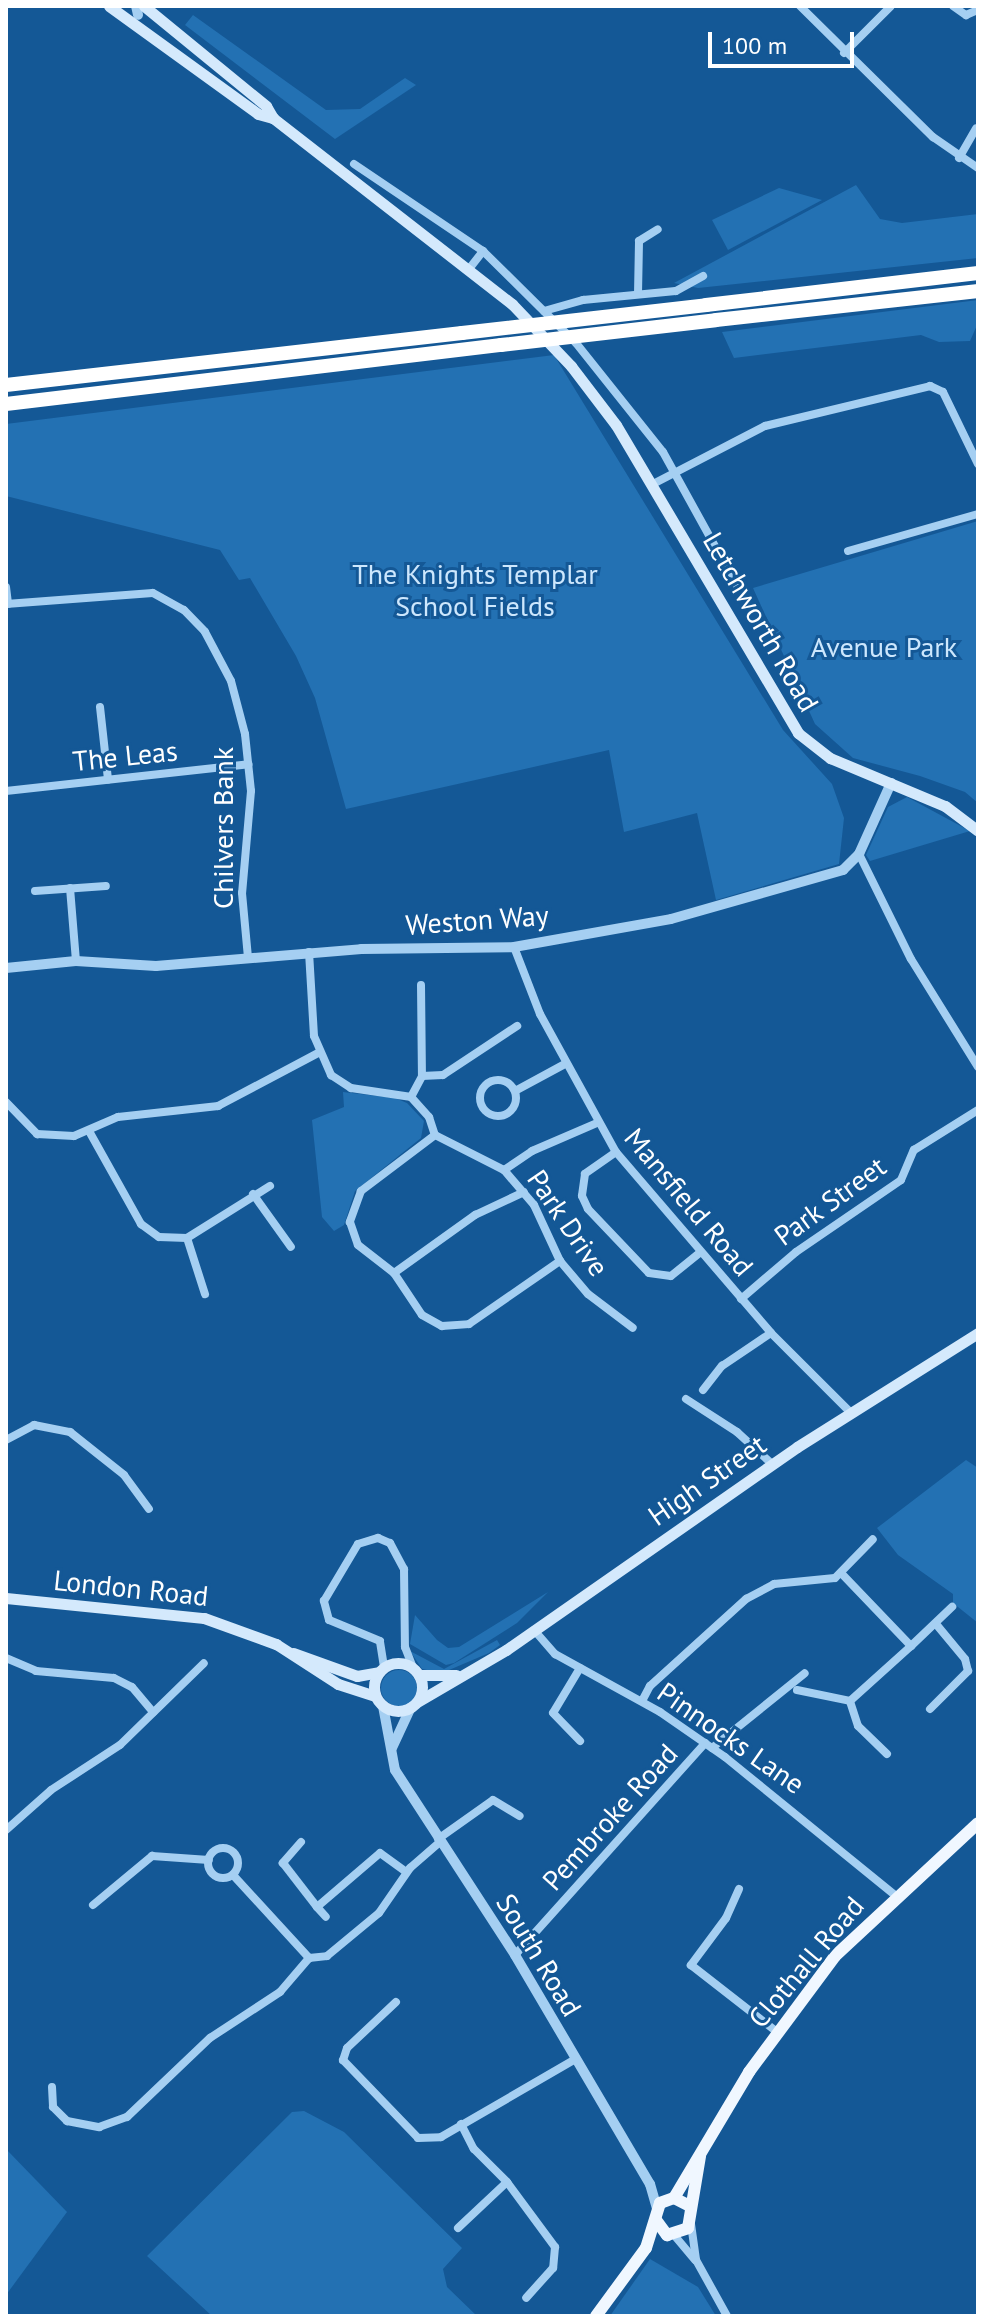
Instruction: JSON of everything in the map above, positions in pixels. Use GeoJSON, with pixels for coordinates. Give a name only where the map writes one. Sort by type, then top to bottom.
{"type":"FeatureCollection","features":[{"type":"Feature","properties":{"kind":"highway"},"geometry":{"type":"LineString","coordinates":[[6,385],[978,273]]}},
{"type":"Feature","properties":{"kind":"highway"},"geometry":{"type":"LineString","coordinates":[[6,404],[978,291]]}},
{"type":"Feature","properties":{"kind":"main road"},"geometry":{"type":"LineString","coordinates":[[109,6],[142,11],[266,106],[273,118]]}},
{"type":"Feature","properties":{"kind":"main road"},"geometry":{"type":"LineString","coordinates":[[142,11],[258,114],[273,118]]}},
{"type":"Feature","properties":{"kind":"main road","name":"Letchworth Road"},"geometry":{"type":"LineString","coordinates":[[273,118],[512,304],[571,366],[653,484],[793,726],[830,758],[945,806],[978,831]]}},
{"type":"Feature","properties":{"kind":"main road","name":"High Street"},"geometry":{"type":"LineString","coordinates":[[414,1705],[534,1630],[850,1412],[978,1333]]}},
{"type":"Feature","properties":{"kind":"main road","name":"London Road"},"geometry":{"type":"LineString","coordinates":[[6,1598],[204,1618],[357,1676],[399,1663],[416,1671]]}},
{"type":"Feature","properties":{"kind":"main road","name":"London Road"},"geometry":{"type":"LineString","coordinates":[[292,1653],[338,1684],[379,1701],[414,1705]]}},
{"type":"Feature","properties":{"kind":"main road"},"geometry":{"type":"LineString","coordinates":[[379,1701],[382,1669]]}},
{"type":"Feature","properties":{"kind":"main road"},"geometry":{"type":"LineString","coordinates":[[414,1705],[416,1671],[468,1673]]}},
{"type":"Feature","properties":{"kind":"main road","name":"Clothall Road"},"geometry":{"type":"LineString","coordinates":[[672,2198],[777,2032],[835,1956],[895,1895],[978,1823]]}},
{"type":"Feature","properties":{"kind":"main road","name":"Clothall Road"},"geometry":{"type":"LineString","coordinates":[[691,2223],[690,2206],[700,2156]]}},
{"type":"Feature","properties":{"kind":"main road"},"geometry":{"type":"LineString","coordinates":[[596,2316],[646,2248],[657,2214],[672,2198],[690,2206]]}},
{"type":"Feature","properties":{"kind":"main road"},"geometry":{"type":"LineString","coordinates":[[657,2214],[670,2235]]}},
{"type":"Feature","properties":{"kind":"main road"},"geometry":{"type":"LineString","coordinates":[[646,2248],[691,2223]]}},
{"type":"Feature","properties":{"kind":"street"},"geometry":{"type":"LineString","coordinates":[[800,6],[844,53],[959,158],[978,168]]}},
{"type":"Feature","properties":{"kind":"street"},"geometry":{"type":"LineString","coordinates":[[844,53],[891,6]]}},
{"type":"Feature","properties":{"kind":"street"},"geometry":{"type":"LineString","coordinates":[[953,6],[966,15],[978,10]]}},
{"type":"Feature","properties":{"kind":"street"},"geometry":{"type":"LineString","coordinates":[[959,158],[976,128]]}},
{"type":"Feature","properties":{"kind":"street","name":"Letchworth Road"},"geometry":{"type":"LineString","coordinates":[[354,164],[483,251],[615,388],[673,471],[737,586]]}},
{"type":"Feature","properties":{"kind":"street"},"geometry":{"type":"LineString","coordinates":[[638,294],[639,241],[658,229]]}},
{"type":"Feature","properties":{"kind":"street"},"geometry":{"type":"LineString","coordinates":[[469,269],[483,251]]}},
{"type":"Feature","properties":{"kind":"street"},"geometry":{"type":"LineString","coordinates":[[544,311],[638,294],[676,291],[703,276]]}},
{"type":"Feature","properties":{"kind":"street"},"geometry":{"type":"LineString","coordinates":[[653,484],[765,426],[930,386],[946,396],[975,450],[978,464]]}},
{"type":"Feature","properties":{"kind":"street"},"geometry":{"type":"LineString","coordinates":[[848,551],[978,514]]}},
{"type":"Feature","properties":{"kind":"street"},"geometry":{"type":"LineString","coordinates":[[6,587],[7,604]]}},
{"type":"Feature","properties":{"kind":"street","name":"Chilvers Bank"},"geometry":{"type":"LineString","coordinates":[[7,604],[138,593],[167,599],[196,620],[219,653],[240,707],[249,764],[250,813],[242,893],[248,958]]}},
{"type":"Feature","properties":{"kind":"street"},"geometry":{"type":"LineString","coordinates":[[100,707],[108,780]]}},
{"type":"Feature","properties":{"kind":"street","name":"The Leas"},"geometry":{"type":"LineString","coordinates":[[6,791],[249,764]]}},
{"type":"Feature","properties":{"kind":"street"},"geometry":{"type":"LineString","coordinates":[[891,783],[859,854],[911,959],[978,1067]]}},
{"type":"Feature","properties":{"kind":"street","name":"Weston Way"},"geometry":{"type":"LineString","coordinates":[[6,968],[76,961],[156,966],[309,952],[514,947],[671,919],[781,890],[843,870],[859,854]]}},
{"type":"Feature","properties":{"kind":"street"},"geometry":{"type":"LineString","coordinates":[[35,891],[106,886]]}},
{"type":"Feature","properties":{"kind":"street"},"geometry":{"type":"LineString","coordinates":[[70,888],[76,961]]}},
{"type":"Feature","properties":{"kind":"street","name":"Mansfield Road"},"geometry":{"type":"LineString","coordinates":[[514,947],[565,1064],[616,1152],[771,1333],[850,1412]]}},
{"type":"Feature","properties":{"kind":"street"},"geometry":{"type":"LineString","coordinates":[[309,952],[318,1053],[331,1075],[345,1086],[411,1097],[429,1117],[435,1135],[387,1166],[361,1191],[352,1213],[351,1229],[358,1245],[394,1273],[422,1315],[450,1326],[478,1319],[560,1261]]}},
{"type":"Feature","properties":{"kind":"street"},"geometry":{"type":"LineString","coordinates":[[411,1097],[422,1076],[421,985]]}},
{"type":"Feature","properties":{"kind":"street"},"geometry":{"type":"LineString","coordinates":[[422,1076],[443,1075],[517,1026]]}},
{"type":"Feature","properties":{"kind":"street"},"geometry":{"type":"LineString","coordinates":[[6,1102],[37,1134],[60,1138],[89,1131],[118,1117],[218,1106],[318,1053]]}},
{"type":"Feature","properties":{"kind":"street"},"geometry":{"type":"LineString","coordinates":[[515,1091],[565,1064]]}},
{"type":"Feature","properties":{"kind":"street"},"geometry":{"type":"LineString","coordinates":[[503,1080],[515,1091],[516,1103],[507,1115],[494,1117],[481,1106],[480,1093],[491,1081],[503,1080]]}},
{"type":"Feature","properties":{"kind":"street","name":"Park Street"},"geometry":{"type":"LineString","coordinates":[[741,1299],[788,1258],[901,1180],[914,1150],[978,1110]]}},
{"type":"Feature","properties":{"kind":"street"},"geometry":{"type":"LineString","coordinates":[[504,1170],[532,1151],[597,1123]]}},
{"type":"Feature","properties":{"kind":"street"},"geometry":{"type":"LineString","coordinates":[[89,1131],[141,1224],[159,1237],[187,1238],[270,1186]]}},
{"type":"Feature","properties":{"kind":"street","name":"Park Drive"},"geometry":{"type":"LineString","coordinates":[[435,1135],[504,1170],[524,1192],[560,1261],[588,1294],[633,1328]]}},
{"type":"Feature","properties":{"kind":"street"},"geometry":{"type":"LineString","coordinates":[[616,1152],[585,1174],[582,1196],[588,1209],[649,1273],[671,1276],[701,1252]]}},
{"type":"Feature","properties":{"kind":"street"},"geometry":{"type":"LineString","coordinates":[[394,1273],[475,1215],[524,1192]]}},
{"type":"Feature","properties":{"kind":"street"},"geometry":{"type":"LineString","coordinates":[[253,1194],[291,1247]]}},
{"type":"Feature","properties":{"kind":"street"},"geometry":{"type":"LineString","coordinates":[[187,1238],[205,1294]]}},
{"type":"Feature","properties":{"kind":"street"},"geometry":{"type":"LineString","coordinates":[[703,1390],[722,1366],[771,1333]]}},
{"type":"Feature","properties":{"kind":"street"},"geometry":{"type":"LineString","coordinates":[[686,1399],[737,1432],[772,1464]]}},
{"type":"Feature","properties":{"kind":"street"},"geometry":{"type":"LineString","coordinates":[[6,1440],[34,1425],[70,1432],[124,1475],[149,1509]]}},
{"type":"Feature","properties":{"kind":"street"},"geometry":{"type":"LineString","coordinates":[[382,1669],[380,1641],[329,1620],[324,1601],[358,1544],[378,1538],[390,1543],[404,1569],[405,1647],[416,1671]]}},
{"type":"Feature","properties":{"kind":"street"},"geometry":{"type":"LineString","coordinates":[[642,1701],[650,1686],[746,1599],[774,1584],[824,1581],[842,1574],[873,1539]]}},
{"type":"Feature","properties":{"kind":"street"},"geometry":{"type":"LineString","coordinates":[[842,1574],[911,1646]]}},
{"type":"Feature","properties":{"kind":"street"},"geometry":{"type":"LineString","coordinates":[[850,1701],[952,1607]]}},
{"type":"Feature","properties":{"kind":"street"},"geometry":{"type":"LineString","coordinates":[[930,1709],[968,1671],[965,1659],[936,1624]]}},
{"type":"Feature","properties":{"kind":"street","name":"Pinnocks Lane"},"geometry":{"type":"LineString","coordinates":[[534,1630],[547,1648],[642,1701],[789,1804],[895,1895]]}},
{"type":"Feature","properties":{"kind":"street"},"geometry":{"type":"LineString","coordinates":[[6,1652],[6,1659],[36,1671],[114,1678],[132,1687],[153,1712]]}},
{"type":"Feature","properties":{"kind":"street"},"geometry":{"type":"LineString","coordinates":[[6,1830],[51,1790],[111,1752],[204,1663]]}},
{"type":"Feature","properties":{"kind":"street"},"geometry":{"type":"LineString","coordinates":[[580,1668],[553,1713],[580,1741]]}},
{"type":"Feature","properties":{"kind":"street","name":"Pembroke Road"},"geometry":{"type":"LineString","coordinates":[[515,1955],[709,1746],[805,1673]]}},
{"type":"Feature","properties":{"kind":"street"},"geometry":{"type":"LineString","coordinates":[[797,1690],[850,1701]]}},
{"type":"Feature","properties":{"kind":"street","name":"South Road"},"geometry":{"type":"LineString","coordinates":[[379,1701],[395,1770],[515,1955],[574,2060],[650,2184],[657,2214]]}},
{"type":"Feature","properties":{"kind":"street"},"geometry":{"type":"LineString","coordinates":[[850,1701],[858,1726],[887,1754]]}},
{"type":"Feature","properties":{"kind":"street"},"geometry":{"type":"LineString","coordinates":[[391,1750],[414,1705]]}},
{"type":"Feature","properties":{"kind":"street"},"geometry":{"type":"LineString","coordinates":[[52,2087],[53,2107],[62,2118],[90,2127],[113,2125],[210,2038],[267,2000],[309,1958],[327,1956],[379,1913],[406,1872],[439,1840],[493,1800],[520,1816]]}},
{"type":"Feature","properties":{"kind":"street"},"geometry":{"type":"LineString","coordinates":[[301,1842],[283,1863],[326,1917]]}},
{"type":"Feature","properties":{"kind":"street"},"geometry":{"type":"LineString","coordinates":[[209,1860],[217,1849],[231,1850],[238,1863],[233,1875]]}},
{"type":"Feature","properties":{"kind":"street"},"geometry":{"type":"LineString","coordinates":[[317,1907],[380,1853],[406,1872]]}},
{"type":"Feature","properties":{"kind":"street"},"geometry":{"type":"LineString","coordinates":[[93,1905],[152,1856],[209,1860]]}},
{"type":"Feature","properties":{"kind":"street"},"geometry":{"type":"LineString","coordinates":[[209,1860],[215,1875],[233,1875],[309,1958]]}},
{"type":"Feature","properties":{"kind":"street"},"geometry":{"type":"LineString","coordinates":[[739,1889],[726,1918],[691,1965],[777,2032]]}},
{"type":"Feature","properties":{"kind":"street"},"geometry":{"type":"LineString","coordinates":[[396,2002],[347,2048],[344,2065],[418,2138],[433,2139],[574,2060]]}},
{"type":"Feature","properties":{"kind":"street"},"geometry":{"type":"LineString","coordinates":[[461,2124],[474,2149],[507,2182],[557,2252],[553,2268],[526,2298]]}},
{"type":"Feature","properties":{"kind":"street"},"geometry":{"type":"LineString","coordinates":[[458,2228],[507,2182]]}},
{"type":"Feature","properties":{"kind":"street","name":"South Road"},"geometry":{"type":"LineString","coordinates":[[650,2184],[672,2198]]}},
{"type":"Feature","properties":{"kind":"street"},"geometry":{"type":"LineString","coordinates":[[691,2223],[696,2260]]}},
{"type":"Feature","properties":{"kind":"street"},"geometry":{"type":"LineString","coordinates":[[670,2235],[696,2260],[727,2316]]}},
{"type":"Feature","properties":{"kind":"green space"},"geometry":{"type":"Polygon","coordinates":[[[193,15],[326,110],[360,109],[405,78],[416,85],[335,139],[185,25],[193,15]]]}},
{"type":"Feature","properties":{"kind":"green space"},"geometry":{"type":"Polygon","coordinates":[[[856,185],[880,219],[902,223],[978,214],[978,258],[698,288],[674,283],[856,185]]]}},
{"type":"Feature","properties":{"kind":"green space"},"geometry":{"type":"Polygon","coordinates":[[[779,188],[822,200],[728,250],[712,220],[779,188]]]}},
{"type":"Feature","properties":{"kind":"green space"},"geometry":{"type":"Polygon","coordinates":[[[978,300],[978,323],[970,341],[939,342],[921,335],[734,358],[722,332],[978,300]]]}},
{"type":"Feature","properties":{"kind":"green space","name":"The Knights Templar School Fields"},"geometry":{"type":"Polygon","coordinates":[[[554,355],[783,730],[832,784],[844,818],[839,864],[716,900],[697,813],[624,832],[609,750],[346,809],[315,698],[296,656],[250,578],[239,580],[220,550],[6,496],[6,424],[554,355]]]}},
{"type":"Feature","properties":{"kind":"green space","name":"Avenue Park"},"geometry":{"type":"Polygon","coordinates":[[[978,521],[978,803],[965,792],[853,758],[815,724],[753,588],[978,521]]]}},
{"type":"Feature","properties":{"kind":"green space"},"geometry":{"type":"Polygon","coordinates":[[[907,797],[970,831],[870,861],[866,855],[888,807],[907,797]]]}},
{"type":"Feature","properties":{"kind":"green space"},"geometry":{"type":"Polygon","coordinates":[[[343,1092],[395,1098],[407,1103],[424,1121],[421,1138],[355,1191],[344,1225],[334,1231],[322,1217],[312,1120],[344,1107],[343,1092]]]}},
{"type":"Feature","properties":{"kind":"green space"},"geometry":{"type":"Polygon","coordinates":[[[966,1460],[978,1468],[978,1623],[953,1603],[953,1594],[898,1555],[877,1528],[966,1460]]]}},
{"type":"Feature","properties":{"kind":"green space"},"geometry":{"type":"Polygon","coordinates":[[[548,1592],[517,1623],[454,1663],[446,1665],[410,1644],[415,1615],[448,1648],[459,1647],[548,1592]]]}},
{"type":"Feature","properties":{"kind":"green space"},"geometry":{"type":"Polygon","coordinates":[[[497,1640],[500,1645],[489,1653],[442,1673],[422,1669],[410,1651],[444,1669],[497,1640]]]}},
{"type":"Feature","properties":{"kind":"green space"},"geometry":{"type":"Polygon","coordinates":[[[399,1670],[412,1675],[417,1688],[412,1701],[399,1706],[386,1701],[381,1688],[386,1675],[399,1670]]]}},
{"type":"Feature","properties":{"kind":"green space"},"geometry":{"type":"Polygon","coordinates":[[[304,2111],[344,2132],[462,2248],[443,2269],[447,2287],[477,2316],[212,2316],[147,2256],[292,2112],[304,2111]]]}},
{"type":"Feature","properties":{"kind":"green space"},"geometry":{"type":"Polygon","coordinates":[[[6,2149],[67,2212],[6,2295],[6,2149]]]}},
{"type":"Feature","properties":{"kind":"green space"},"geometry":{"type":"Polygon","coordinates":[[[650,2259],[698,2287],[716,2316],[610,2316],[650,2259]]]}}]}
